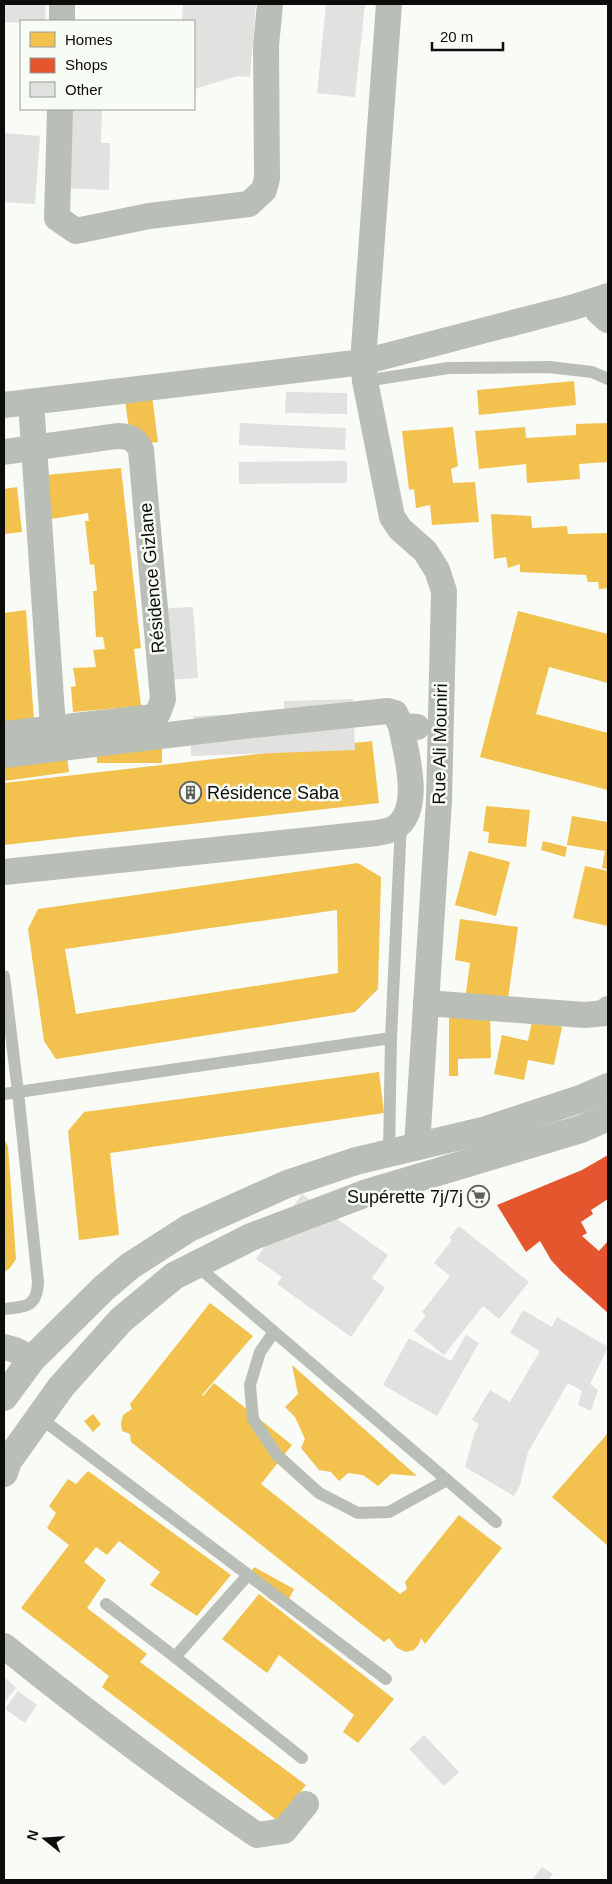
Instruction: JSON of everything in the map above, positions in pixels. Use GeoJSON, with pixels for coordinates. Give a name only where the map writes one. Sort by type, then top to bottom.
{"type":"FeatureCollection","features":[{"type":"Feature","properties":{"kind":"street"},"geometry":{"type":"LineString","coordinates":[[62,4],[62,20]]}},
{"type":"Feature","properties":{"kind":"street"},"geometry":{"type":"LineString","coordinates":[[60,110],[57,218],[76,231],[149,216],[249,204],[264,190],[267,178],[266,45],[270,4]]}},
{"type":"Feature","properties":{"kind":"street","name":"Rue Ali Mouniri"},"geometry":{"type":"LineString","coordinates":[[389,4],[364,372],[392,517],[400,529],[425,551],[438,570],[444,591],[440,802],[417,1146]]}},
{"type":"Feature","properties":{"kind":"street"},"geometry":{"type":"LineString","coordinates":[[4,405],[364,372],[599,309]]}},
{"type":"Feature","properties":{"kind":"street"},"geometry":{"type":"LineString","coordinates":[[30,402],[53,728]]}},
{"type":"Feature","properties":{"kind":"street","name":"Résidence Gizlane"},"geometry":{"type":"LineString","coordinates":[[4,452],[117,436],[133,438],[138,444],[141,450],[163,699],[158,713],[154,716],[4,734]]}},
{"type":"Feature","properties":{"kind":"street"},"geometry":{"type":"LineString","coordinates":[[4,755],[243,726],[388,711],[395,713],[401,726],[412,794],[402,821],[393,829],[377,833],[4,872]]}},
{"type":"Feature","properties":{"kind":"street"},"geometry":{"type":"LineString","coordinates":[[401,726],[440,729]]}},
{"type":"Feature","properties":{"kind":"street"},"geometry":{"type":"LineString","coordinates":[[426,1003],[585,1015],[605,1013],[608,1009]]}},
{"type":"Feature","properties":{"kind":"street"},"geometry":{"type":"LineString","coordinates":[[4,1397],[32,1358],[104,1288],[130,1266],[189,1228],[287,1184],[356,1161],[486,1130],[580,1100],[608,1087]]}},
{"type":"Feature","properties":{"kind":"street"},"geometry":{"type":"LineString","coordinates":[[4,1473],[8,1461],[61,1387],[121,1320],[174,1276],[251,1237],[364,1194],[581,1129],[608,1118]]}},
{"type":"Feature","properties":{"kind":"street"},"geometry":{"type":"LineString","coordinates":[[4,1347],[32,1358]]}},
{"type":"Feature","properties":{"kind":"street"},"geometry":{"type":"LineString","coordinates":[[4,1646],[89,1714],[257,1835],[284,1831],[306,1804]]}},
{"type":"Feature","properties":{"kind":"lane"},"geometry":{"type":"LineString","coordinates":[[364,372],[448,368],[549,367],[592,372],[608,379]]}},
{"type":"Feature","properties":{"kind":"lane"},"geometry":{"type":"LineString","coordinates":[[389,1153],[391,1038],[402,821]]}},
{"type":"Feature","properties":{"kind":"lane"},"geometry":{"type":"LineString","coordinates":[[4,976],[38,1282],[38,1292],[33,1301],[25,1307],[4,1309]]}},
{"type":"Feature","properties":{"kind":"lane"},"geometry":{"type":"LineString","coordinates":[[4,1094],[391,1038]]}},
{"type":"Feature","properties":{"kind":"lane"},"geometry":{"type":"LineString","coordinates":[[196,1265],[496,1522]]}},
{"type":"Feature","properties":{"kind":"lane"},"geometry":{"type":"LineString","coordinates":[[274,1332],[260,1352],[250,1385],[253,1419],[277,1455],[319,1493],[358,1513],[390,1512],[447,1480]]}},
{"type":"Feature","properties":{"kind":"lane"},"geometry":{"type":"LineString","coordinates":[[39,1417],[386,1679]]}},
{"type":"Feature","properties":{"kind":"lane"},"geometry":{"type":"LineString","coordinates":[[176,1657],[248,1575]]}},
{"type":"Feature","properties":{"kind":"lane"},"geometry":{"type":"LineString","coordinates":[[106,1604],[176,1657],[302,1758]]}},
{"type":"Feature","properties":{"kind":"building: Homes"},"geometry":{"type":"Polygon","coordinates":[[[574,381],[576,405],[479,415],[477,390],[574,381]]]}},
{"type":"Feature","properties":{"kind":"building: Homes"},"geometry":{"type":"Polygon","coordinates":[[[152,396],[158,442],[131,445],[125,400],[152,396]]]}},
{"type":"Feature","properties":{"kind":"building: Homes"},"geometry":{"type":"Polygon","coordinates":[[[608,423],[608,462],[579,464],[580,479],[527,483],[526,464],[479,469],[475,431],[525,427],[526,438],[576,435],[576,424],[608,423]]]}},
{"type":"Feature","properties":{"kind":"building: Homes"},"geometry":{"type":"Polygon","coordinates":[[[453,427],[458,466],[451,469],[453,483],[475,482],[479,522],[432,525],[430,505],[416,508],[414,489],[409,490],[402,431],[453,427]]]}},
{"type":"Feature","properties":{"kind":"building: Homes"},"geometry":{"type":"Polygon","coordinates":[[[121,468],[141,648],[134,649],[141,706],[73,712],[71,687],[76,686],[73,668],[96,667],[93,650],[105,649],[103,637],[96,637],[93,591],[97,591],[94,564],[90,565],[85,521],[89,521],[88,513],[51,519],[46,475],[121,468]]]}},
{"type":"Feature","properties":{"kind":"building: Homes"},"geometry":{"type":"Polygon","coordinates":[[[17,487],[22,532],[4,534],[4,489],[17,487]]]}},
{"type":"Feature","properties":{"kind":"building: Homes"},"geometry":{"type":"Polygon","coordinates":[[[491,514],[531,516],[532,528],[567,526],[568,534],[608,533],[608,588],[599,589],[598,582],[588,582],[586,575],[520,572],[520,564],[508,568],[506,557],[494,559],[491,514]]]}},
{"type":"Feature","properties":{"kind":"building: Homes"},"geometry":{"type":"Polygon","coordinates":[[[26,610],[34,720],[4,723],[4,613],[26,610]]]}},
{"type":"Feature","properties":{"kind":"building: Homes"},"geometry":{"type":"Polygon","coordinates":[[[518,611],[608,634],[608,683],[549,667],[536,714],[608,733],[608,790],[480,757],[518,611]]]}},
{"type":"Feature","properties":{"kind":"building: Homes"},"geometry":{"type":"Polygon","coordinates":[[[97,722],[162,722],[162,763],[97,763],[97,722]]]}},
{"type":"Feature","properties":{"kind":"building: Homes"},"geometry":{"type":"Polygon","coordinates":[[[63,728],[69,772],[4,781],[4,736],[63,728]]]}},
{"type":"Feature","properties":{"kind":"building: Homes","name":"Résidence Saba"},"geometry":{"type":"Polygon","coordinates":[[[372,741],[379,803],[4,845],[4,783],[372,741]]]}},
{"type":"Feature","properties":{"kind":"building: Homes"},"geometry":{"type":"Polygon","coordinates":[[[486,806],[530,810],[526,847],[488,843],[489,832],[483,831],[486,806]]]}},
{"type":"Feature","properties":{"kind":"building: Homes"},"geometry":{"type":"Polygon","coordinates":[[[572,816],[608,822],[608,869],[602,868],[605,851],[567,845],[572,816]]]}},
{"type":"Feature","properties":{"kind":"building: Homes"},"geometry":{"type":"Polygon","coordinates":[[[543,841],[567,847],[565,857],[541,850],[543,841]]]}},
{"type":"Feature","properties":{"kind":"building: Homes"},"geometry":{"type":"Polygon","coordinates":[[[469,851],[510,862],[496,916],[455,905],[469,851]]]}},
{"type":"Feature","properties":{"kind":"building: Homes"},"geometry":{"type":"Polygon","coordinates":[[[358,863],[381,877],[378,989],[355,1012],[56,1059],[44,1041],[28,929],[38,909],[358,863]],[[337,910],[65,949],[76,1014],[338,973],[337,910]]]}},
{"type":"Feature","properties":{"kind":"building: Homes"},"geometry":{"type":"Polygon","coordinates":[[[585,866],[608,871],[608,926],[573,918],[585,866]]]}},
{"type":"Feature","properties":{"kind":"building: Homes"},"geometry":{"type":"Polygon","coordinates":[[[460,919],[518,927],[507,1006],[465,1000],[470,963],[455,960],[460,919]]]}},
{"type":"Feature","properties":{"kind":"building: Homes"},"geometry":{"type":"Polygon","coordinates":[[[449,1012],[490,1012],[491,1058],[458,1059],[458,1076],[449,1076],[449,1012]]]}},
{"type":"Feature","properties":{"kind":"building: Homes"},"geometry":{"type":"Polygon","coordinates":[[[532,1021],[562,1027],[554,1065],[528,1060],[524,1080],[494,1074],[502,1035],[528,1041],[532,1021]]]}},
{"type":"Feature","properties":{"kind":"building: Homes"},"geometry":{"type":"Polygon","coordinates":[[[379,1072],[384,1113],[110,1153],[119,1235],[79,1240],[68,1131],[84,1112],[379,1072]]]}},
{"type":"Feature","properties":{"kind":"building: Homes"},"geometry":{"type":"Polygon","coordinates":[[[4,1139],[8,1146],[16,1259],[10,1268],[4,1272],[4,1139]]]}},
{"type":"Feature","properties":{"kind":"building: Homes"},"geometry":{"type":"Polygon","coordinates":[[[210,1303],[253,1336],[202,1395],[214,1383],[292,1445],[261,1484],[400,1594],[407,1589],[405,1582],[459,1515],[502,1548],[425,1644],[421,1638],[414,1650],[406,1652],[397,1648],[389,1638],[384,1642],[131,1442],[130,1434],[122,1431],[123,1415],[132,1409],[130,1404],[210,1303]]]}},
{"type":"Feature","properties":{"kind":"building: Homes"},"geometry":{"type":"Polygon","coordinates":[[[292,1365],[417,1476],[391,1474],[378,1486],[363,1475],[348,1473],[339,1481],[331,1472],[319,1470],[301,1448],[305,1439],[295,1417],[285,1407],[298,1394],[292,1365]]]}},
{"type":"Feature","properties":{"kind":"building: Homes"},"geometry":{"type":"Polygon","coordinates":[[[93,1414],[101,1424],[93,1432],[84,1421],[93,1414]]]}},
{"type":"Feature","properties":{"kind":"building: Homes"},"geometry":{"type":"Polygon","coordinates":[[[608,1433],[608,1546],[552,1497],[608,1433]]]}},
{"type":"Feature","properties":{"kind":"building: Homes"},"geometry":{"type":"Polygon","coordinates":[[[88,1471],[231,1575],[197,1616],[150,1585],[160,1572],[119,1541],[107,1555],[96,1547],[84,1562],[106,1580],[87,1608],[147,1654],[140,1662],[306,1785],[278,1821],[102,1687],[109,1676],[21,1608],[69,1545],[47,1528],[56,1513],[49,1506],[68,1479],[76,1484],[88,1471]]]}},
{"type":"Feature","properties":{"kind":"building: Homes"},"geometry":{"type":"Polygon","coordinates":[[[254,1567],[294,1589],[285,1607],[268,1598],[273,1590],[248,1577],[254,1567]]]}},
{"type":"Feature","properties":{"kind":"building: Homes"},"geometry":{"type":"Polygon","coordinates":[[[259,1594],[394,1699],[358,1743],[343,1732],[354,1715],[279,1655],[267,1673],[222,1639],[259,1594]]]}},
{"type":"Feature","properties":{"kind":"building: Shops"},"geometry":{"type":"Polygon","coordinates":[[[608,1155],[608,1199],[591,1210],[593,1214],[581,1222],[587,1233],[582,1236],[599,1251],[608,1241],[608,1313],[562,1272],[551,1260],[540,1241],[526,1252],[497,1205],[582,1170],[608,1155]]]}},
{"type":"Feature","properties":{"kind":"building: Other"},"geometry":{"type":"Polygon","coordinates":[[[4,4],[46,4],[45,20],[20,20],[20,23],[4,22],[4,4]]]}},
{"type":"Feature","properties":{"kind":"building: Other"},"geometry":{"type":"Polygon","coordinates":[[[183,4],[256,4],[250,77],[238,76],[195,89],[195,20],[182,20],[183,4]]]}},
{"type":"Feature","properties":{"kind":"building: Other"},"geometry":{"type":"Polygon","coordinates":[[[326,4],[365,4],[355,97],[317,93],[326,4]]]}},
{"type":"Feature","properties":{"kind":"building: Other"},"geometry":{"type":"Polygon","coordinates":[[[63,110],[102,110],[101,143],[110,143],[109,190],[60,188],[63,110]]]}},
{"type":"Feature","properties":{"kind":"building: Other"},"geometry":{"type":"Polygon","coordinates":[[[4,133],[40,136],[35,204],[4,202],[4,133]]]}},
{"type":"Feature","properties":{"kind":"building: Other"},"geometry":{"type":"Polygon","coordinates":[[[286,392],[347,393],[347,414],[285,413],[286,392]]]}},
{"type":"Feature","properties":{"kind":"building: Other"},"geometry":{"type":"Polygon","coordinates":[[[240,423],[346,428],[345,450],[239,445],[240,423]]]}},
{"type":"Feature","properties":{"kind":"building: Other"},"geometry":{"type":"Polygon","coordinates":[[[347,461],[347,483],[239,484],[239,462],[347,461]]]}},
{"type":"Feature","properties":{"kind":"building: Other"},"geometry":{"type":"Polygon","coordinates":[[[193,607],[198,678],[156,681],[152,609],[193,607]]]}},
{"type":"Feature","properties":{"kind":"building: Other"},"geometry":{"type":"Polygon","coordinates":[[[353,699],[355,750],[191,756],[191,741],[194,741],[193,716],[284,713],[284,701],[353,699]]]}},
{"type":"Feature","properties":{"kind":"building: Other"},"geometry":{"type":"Polygon","coordinates":[[[302,1194],[388,1255],[372,1278],[385,1288],[351,1337],[277,1284],[282,1277],[256,1259],[302,1194]]]}},
{"type":"Feature","properties":{"kind":"building: Other"},"geometry":{"type":"Polygon","coordinates":[[[459,1226],[529,1282],[499,1319],[483,1306],[444,1355],[414,1331],[426,1315],[422,1312],[450,1276],[434,1263],[452,1240],[449,1238],[459,1226]]]}},
{"type":"Feature","properties":{"kind":"building: Other"},"geometry":{"type":"Polygon","coordinates":[[[523,1310],[552,1327],[557,1317],[608,1347],[590,1384],[598,1390],[591,1411],[578,1405],[582,1391],[568,1383],[528,1452],[520,1485],[514,1496],[465,1467],[474,1434],[479,1424],[472,1420],[490,1390],[510,1402],[540,1351],[510,1333],[523,1310]]]}},
{"type":"Feature","properties":{"kind":"building: Other"},"geometry":{"type":"Polygon","coordinates":[[[466,1335],[479,1343],[437,1416],[383,1385],[409,1338],[451,1361],[466,1335]]]}},
{"type":"Feature","properties":{"kind":"building: Other"},"geometry":{"type":"Polygon","coordinates":[[[4,1677],[16,1688],[4,1703],[4,1677]]]}},
{"type":"Feature","properties":{"kind":"building: Other"},"geometry":{"type":"Polygon","coordinates":[[[18,1691],[37,1705],[25,1723],[5,1709],[18,1691]]]}},
{"type":"Feature","properties":{"kind":"building: Other"},"geometry":{"type":"Polygon","coordinates":[[[424,1735],[459,1772],[444,1786],[409,1749],[424,1735]]]}},
{"type":"Feature","properties":{"kind":"building: Other"},"geometry":{"type":"Polygon","coordinates":[[[542,1867],[553,1874],[548,1880],[532,1880],[542,1867]]]}},
{"type":"Feature","properties":{"kind":"place","name":"Résidence Saba"},"geometry":{"type":"Point","coordinates":[191,793]}},
{"type":"Feature","properties":{"kind":"place","name":"Supérette 7j/7j"},"geometry":{"type":"Point","coordinates":[479,1197]}}]}
